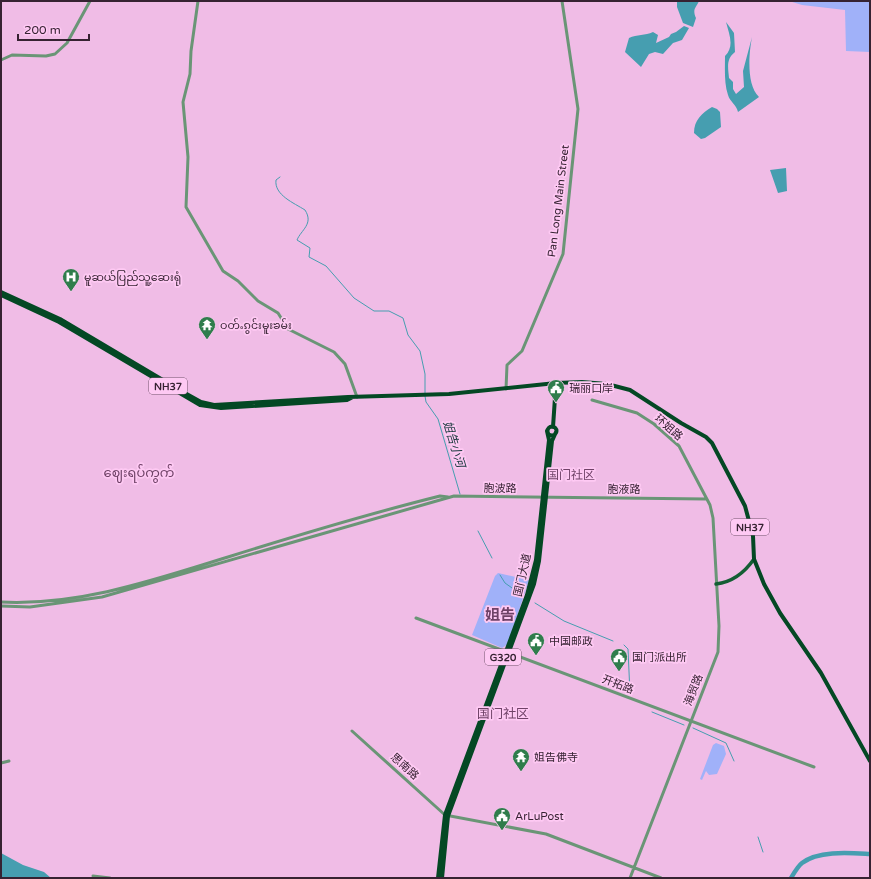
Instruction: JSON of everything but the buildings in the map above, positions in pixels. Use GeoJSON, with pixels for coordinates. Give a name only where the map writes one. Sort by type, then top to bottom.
{"type":"FeatureCollection","features":[{"type":"Feature","properties":{"kind":"highway","name":"NH37"},"geometry":{"type":"LineString","coordinates":[[1,292],[60,319],[183,392],[208,404],[221,405],[357,397],[425,396],[556,383],[582,382],[607,384],[630,390],[681,423],[706,437],[712,444],[745,506],[753,536],[754,559],[764,584],[780,613],[821,673],[870,761]]}},
{"type":"Feature","properties":{"kind":"highway","name":"NH37"},"geometry":{"type":"LineString","coordinates":[[1,295],[59,322],[181,395],[207,407],[221,408],[347,400],[351,398]]}},
{"type":"Feature","properties":{"kind":"highway"},"geometry":{"type":"LineString","coordinates":[[553,427],[549,428],[547,431],[552,436],[556,432],[553,427],[556,383]]}},
{"type":"Feature","properties":{"kind":"highway","name":"国门大道"},"geometry":{"type":"LineString","coordinates":[[544,497],[549,440],[547,431]]}},
{"type":"Feature","properties":{"kind":"highway","name":"国门大道"},"geometry":{"type":"LineString","coordinates":[[438,878],[446,816],[507,652],[532,579],[536,560],[552,441],[556,432]]}},
{"type":"Feature","properties":{"kind":"highway","name":"国门大道"},"geometry":{"type":"LineString","coordinates":[[442,878],[446,816]]}},
{"type":"Feature","properties":{"kind":"main road"},"geometry":{"type":"LineString","coordinates":[[716,584],[726,582],[746,571],[754,559]]}},
{"type":"Feature","properties":{"kind":"street"},"geometry":{"type":"LineString","coordinates":[[1,60],[12,55],[46,56],[55,54],[67,43],[90,1]]}},
{"type":"Feature","properties":{"kind":"street"},"geometry":{"type":"LineString","coordinates":[[198,1],[191,51],[190,74],[183,102],[188,157],[186,208],[223,271],[238,281],[258,301],[278,313],[288,329],[334,352],[345,364],[357,397]]}},
{"type":"Feature","properties":{"kind":"street","name":"Pan Long Main Street"},"geometry":{"type":"LineString","coordinates":[[506,389],[507,365],[522,351],[563,254],[578,109],[562,1]]}},
{"type":"Feature","properties":{"kind":"street","name":"环姐路"},"geometry":{"type":"LineString","coordinates":[[592,400],[637,413],[654,424],[679,446],[706,499]]}},
{"type":"Feature","properties":{"kind":"street"},"geometry":{"type":"LineString","coordinates":[[1,602],[31,603],[98,594],[405,504],[440,496],[450,497]]}},
{"type":"Feature","properties":{"kind":"street"},"geometry":{"type":"LineString","coordinates":[[1,606],[30,607],[102,597],[450,497]]}},
{"type":"Feature","properties":{"kind":"street","name":"胞波路"},"geometry":{"type":"LineString","coordinates":[[450,497],[544,497]]}},
{"type":"Feature","properties":{"kind":"street","name":"胞液路"},"geometry":{"type":"LineString","coordinates":[[544,497],[706,499]]}},
{"type":"Feature","properties":{"kind":"street","name":"海贸路"},"geometry":{"type":"LineString","coordinates":[[630,878],[691,721],[719,644],[713,518],[706,499]]}},
{"type":"Feature","properties":{"kind":"street"},"geometry":{"type":"LineString","coordinates":[[305,534],[306,538]]}},
{"type":"Feature","properties":{"kind":"street"},"geometry":{"type":"LineString","coordinates":[[278,542],[279,546]]}},
{"type":"Feature","properties":{"kind":"street","name":"开拓路"},"geometry":{"type":"LineString","coordinates":[[416,618],[814,767]]}},
{"type":"Feature","properties":{"kind":"street","name":"思南路"},"geometry":{"type":"LineString","coordinates":[[352,731],[446,816]]}},
{"type":"Feature","properties":{"kind":"street"},"geometry":{"type":"LineString","coordinates":[[1,762],[9,761]]}},
{"type":"Feature","properties":{"kind":"street"},"geometry":{"type":"LineString","coordinates":[[446,816],[546,834],[661,878]]}},
{"type":"Feature","properties":{"kind":"street"},"geometry":{"type":"LineString","coordinates":[[93,876],[110,878]]}},
{"type":"Feature","properties":{"kind":"shaded area"},"geometry":{"type":"Polygon","coordinates":[[[677,1],[699,1],[694,11],[696,18],[693,27],[683,23],[677,7],[677,1]]]}},
{"type":"Feature","properties":{"kind":"shaded area"},"geometry":{"type":"Polygon","coordinates":[[[789,1],[870,1],[870,52],[846,51],[845,10],[802,5],[789,1]]]}},
{"type":"Feature","properties":{"kind":"shaded area"},"geometry":{"type":"Polygon","coordinates":[[[726,22],[734,33],[735,52],[730,57],[728,67],[729,78],[733,82],[733,89],[736,94],[744,87],[743,71],[752,37],[749,60],[750,77],[755,92],[759,97],[738,112],[729,97],[726,86],[725,56],[731,44],[726,22]]]}},
{"type":"Feature","properties":{"kind":"shaded area"},"geometry":{"type":"Polygon","coordinates":[[[684,26],[689,28],[682,40],[673,43],[663,54],[655,52],[649,54],[641,67],[625,52],[629,38],[653,32],[658,35],[656,43],[669,37],[671,34],[684,26]]]}},
{"type":"Feature","properties":{"kind":"shaded area"},"geometry":{"type":"Polygon","coordinates":[[[712,107],[720,112],[721,127],[705,138],[701,139],[694,133],[695,124],[702,114],[712,107]]]}},
{"type":"Feature","properties":{"kind":"shaded area"},"geometry":{"type":"Polygon","coordinates":[[[786,168],[787,191],[778,193],[770,170],[786,168]]]}},
{"type":"Feature","properties":{"kind":"shaded area"},"geometry":{"type":"Polygon","coordinates":[[[498,573],[529,580],[508,644],[502,648],[472,635],[495,576],[498,573]]]}},
{"type":"Feature","properties":{"kind":"shaded area"},"geometry":{"type":"Polygon","coordinates":[[[716,743],[724,746],[726,754],[717,774],[709,775],[706,771],[702,780],[700,779],[713,745],[716,743]]]}},
{"type":"Feature","properties":{"kind":"shaded area"},"geometry":{"type":"Polygon","coordinates":[[[1,853],[23,865],[44,872],[51,878],[1,878],[1,853]]]}},
{"type":"Feature","properties":{"kind":"waterway"},"geometry":{"type":"LineString","coordinates":[[280,177],[276,180],[278,190],[290,201],[305,210],[307,215],[308,219],[306,226],[297,240],[310,248],[309,257],[326,266],[354,298],[374,311],[389,311],[403,318],[408,335],[420,351],[425,374],[425,393]]}},
{"type":"Feature","properties":{"kind":"waterway","name":"姐告小河"},"geometry":{"type":"LineString","coordinates":[[425,396],[426,402],[438,419],[460,494]]}},
{"type":"Feature","properties":{"kind":"waterway","name":"姐告小河"},"geometry":{"type":"LineString","coordinates":[[478,531],[492,558]]}},
{"type":"Feature","properties":{"kind":"waterway","name":"姐告小河"},"geometry":{"type":"LineString","coordinates":[[500,575],[505,583],[522,595]]}},
{"type":"Feature","properties":{"kind":"waterway","name":"姐告小河"},"geometry":{"type":"LineString","coordinates":[[535,603],[564,621],[613,641]]}},
{"type":"Feature","properties":{"kind":"waterway","name":"姐告小河"},"geometry":{"type":"LineString","coordinates":[[624,645],[628,649],[630,694]]}},
{"type":"Feature","properties":{"kind":"waterway","name":"姐告小河"},"geometry":{"type":"LineString","coordinates":[[652,712],[684,725]]}},
{"type":"Feature","properties":{"kind":"waterway","name":"姐告小河"},"geometry":{"type":"LineString","coordinates":[[693,728],[726,743],[734,761]]}},
{"type":"Feature","properties":{"kind":"waterway","name":"姐告小河"},"geometry":{"type":"LineString","coordinates":[[758,837],[763,852]]}},
{"type":"Feature","properties":{"kind":"waterway"},"geometry":{"type":"LineString","coordinates":[[791,878],[802,863],[817,856],[835,853],[870,854]]}},
{"type":"Feature","properties":{"kind":"place","name":"မူဆယ်ပြည်သူ့ဆေးရုံ"},"geometry":{"type":"Point","coordinates":[71,292]}},
{"type":"Feature","properties":{"kind":"place","name":"ဝတ်ႉၵွင်းမူးၶမ်း"},"geometry":{"type":"Point","coordinates":[207,340]}},
{"type":"Feature","properties":{"kind":"place","name":"瑞丽口岸"},"geometry":{"type":"Point","coordinates":[556,403]}},
{"type":"Feature","properties":{"kind":"place","name":"中国邮政"},"geometry":{"type":"Point","coordinates":[536,656]}},
{"type":"Feature","properties":{"kind":"place","name":"国门派出所"},"geometry":{"type":"Point","coordinates":[619,672]}},
{"type":"Feature","properties":{"kind":"place","name":"姐告佛寺"},"geometry":{"type":"Point","coordinates":[521,772]}},
{"type":"Feature","properties":{"kind":"place","name":"ArLuPost"},"geometry":{"type":"Point","coordinates":[502,831]}},
{"type":"Feature","properties":{"kind":"district","name":"ဈေးရပ်ကွက်"},"geometry":{"type":"Point","coordinates":[139,472]}},
{"type":"Feature","properties":{"kind":"district","name":"国门社区"},"geometry":{"type":"Point","coordinates":[571,475]}},
{"type":"Feature","properties":{"kind":"district","name":"姐告"},"geometry":{"type":"Point","coordinates":[500,615]}},
{"type":"Feature","properties":{"kind":"district","name":"国门社区"},"geometry":{"type":"Point","coordinates":[503,713]}}]}
